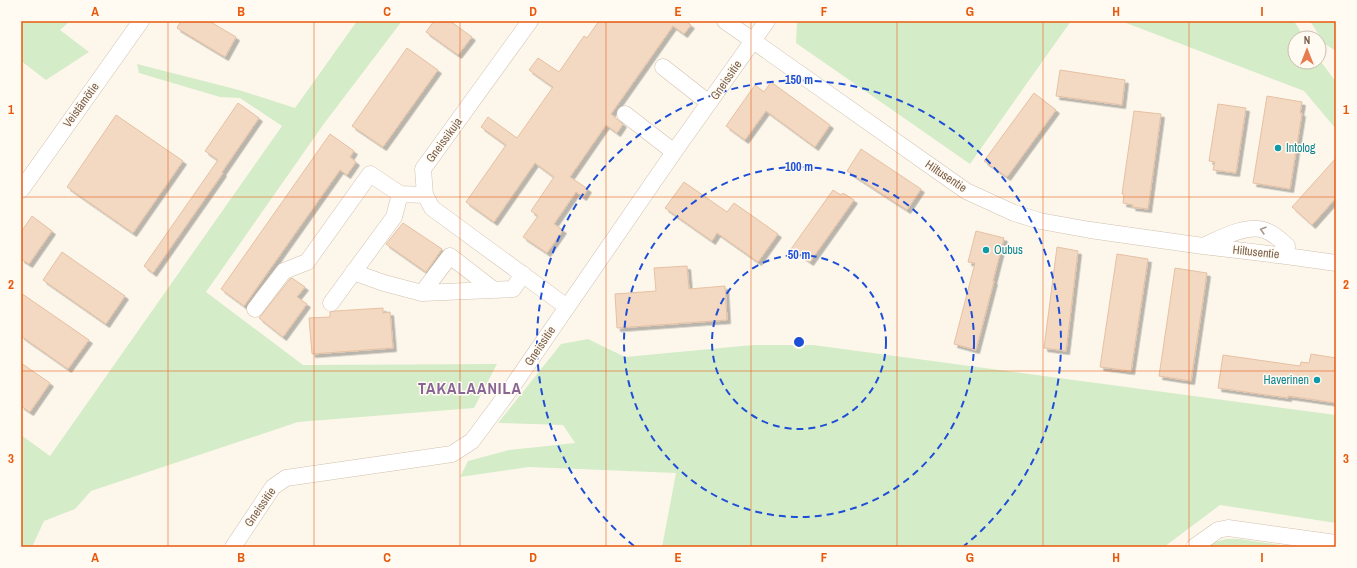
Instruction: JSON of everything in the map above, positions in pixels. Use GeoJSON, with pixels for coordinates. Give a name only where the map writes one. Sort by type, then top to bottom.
{"type":"FeatureCollection","features":[{"type":"Feature","properties":{"kind":"street","name":"Veistämötie"},"geometry":{"type":"LineString","coordinates":[[21,190],[142,21]]}},
{"type":"Feature","properties":{"kind":"street","name":"Hiltusentie"},"geometry":{"type":"LineString","coordinates":[[725,21],[966,190],[1014,213],[1040,221],[1090,230],[1336,263]]}},
{"type":"Feature","properties":{"kind":"street","name":"Gneissitie"},"geometry":{"type":"LineString","coordinates":[[234,547],[273,486],[286,478],[452,454],[472,441],[512,387],[674,152],[767,21]]}},
{"type":"Feature","properties":{"kind":"street","name":"Gneissikuja"},"geometry":{"type":"LineString","coordinates":[[425,195],[423,168],[523,23]]}},
{"type":"Feature","properties":{"kind":"street"},"geometry":{"type":"LineString","coordinates":[[663,67],[709,103]]}},
{"type":"Feature","properties":{"kind":"street"},"geometry":{"type":"LineString","coordinates":[[625,114],[674,152]]}},
{"type":"Feature","properties":{"kind":"street"},"geometry":{"type":"LineString","coordinates":[[255,309],[284,271],[308,262],[370,174],[400,194],[425,195],[432,208],[567,307]]}},
{"type":"Feature","properties":{"kind":"street"},"geometry":{"type":"LineString","coordinates":[[331,303],[394,217],[400,194]]}},
{"type":"Feature","properties":{"kind":"street","name":"Hiltusentie"},"geometry":{"type":"LineString","coordinates":[[1203,246],[1227,235],[1254,228],[1264,230],[1277,236],[1287,246],[1286,256]]}},
{"type":"Feature","properties":{"kind":"street"},"geometry":{"type":"LineString","coordinates":[[422,293],[450,256],[494,290]]}},
{"type":"Feature","properties":{"kind":"street"},"geometry":{"type":"LineString","coordinates":[[353,272],[384,283],[422,293],[513,290],[523,274]]}},
{"type":"Feature","properties":{"kind":"street"},"geometry":{"type":"LineString","coordinates":[[1194,547],[1218,530],[1228,528],[1336,543]]}},
{"type":"Feature","properties":{"kind":"green space"},"geometry":{"type":"Polygon","coordinates":[[[21,21],[70,21],[60,30],[89,52],[46,80],[21,61],[21,21]]]}},
{"type":"Feature","properties":{"kind":"green space"},"geometry":{"type":"Polygon","coordinates":[[[357,21],[402,21],[323,125],[206,292],[303,365],[497,364],[474,408],[298,422],[91,491],[75,509],[44,521],[32,547],[21,547],[21,435],[50,456],[282,126],[240,98],[220,97],[139,73],[137,64],[239,90],[295,108],[357,21]]]}},
{"type":"Feature","properties":{"kind":"green space"},"geometry":{"type":"Polygon","coordinates":[[[797,21],[1071,21],[970,164],[796,43],[797,21]]]}},
{"type":"Feature","properties":{"kind":"green space"},"geometry":{"type":"Polygon","coordinates":[[[1121,21],[1294,21],[1300,30],[1287,30],[1287,70],[1327,70],[1336,82],[1336,129],[1304,91],[1121,21]]]}},
{"type":"Feature","properties":{"kind":"green space"},"geometry":{"type":"Polygon","coordinates":[[[1310,21],[1336,21],[1336,51],[1327,45],[1327,30],[1316,30],[1310,21]]]}},
{"type":"Feature","properties":{"kind":"green space"},"geometry":{"type":"Polygon","coordinates":[[[588,339],[625,357],[753,345],[813,345],[1336,415],[1336,523],[1220,505],[1164,547],[662,547],[676,473],[529,467],[460,477],[468,461],[509,450],[575,443],[563,425],[498,423],[561,344],[588,339]]]}},
{"type":"Feature","properties":{"kind":"green space"},"geometry":{"type":"Polygon","coordinates":[[[1226,539],[1239,539],[1294,547],[1208,547],[1215,542],[1226,539]]]}},
{"type":"Feature","properties":{"kind":"building"},"geometry":{"type":"Polygon","coordinates":[[[181,21],[209,21],[236,37],[225,57],[177,28],[181,21]]]}},
{"type":"Feature","properties":{"kind":"building"},"geometry":{"type":"Polygon","coordinates":[[[434,21],[450,21],[472,37],[458,55],[426,32],[434,21]]]}},
{"type":"Feature","properties":{"kind":"building"},"geometry":{"type":"Polygon","coordinates":[[[599,21],[685,21],[691,25],[684,34],[673,26],[611,114],[623,124],[617,133],[606,125],[570,177],[588,189],[583,197],[576,192],[554,224],[563,230],[547,253],[523,237],[538,216],[531,211],[554,177],[535,163],[494,222],[466,202],[506,145],[481,127],[488,117],[517,138],[553,87],[529,70],[538,58],[559,72],[584,36],[587,38],[599,21]]]}},
{"type":"Feature","properties":{"kind":"building"},"geometry":{"type":"Polygon","coordinates":[[[407,48],[438,70],[383,147],[352,126],[407,48]]]}},
{"type":"Feature","properties":{"kind":"building"},"geometry":{"type":"Polygon","coordinates":[[[1060,70],[1125,80],[1122,105],[1056,96],[1060,70]]]}},
{"type":"Feature","properties":{"kind":"building"},"geometry":{"type":"Polygon","coordinates":[[[771,82],[830,125],[815,147],[766,111],[745,140],[726,126],[755,85],[764,92],[771,82]]]}},
{"type":"Feature","properties":{"kind":"building"},"geometry":{"type":"Polygon","coordinates":[[[1034,93],[1056,110],[1007,177],[984,161],[1034,93]]]}},
{"type":"Feature","properties":{"kind":"building","name":"Intolog"},"geometry":{"type":"Polygon","coordinates":[[[1267,96],[1302,102],[1300,113],[1302,113],[1290,189],[1253,183],[1267,96]]]}},
{"type":"Feature","properties":{"kind":"building"},"geometry":{"type":"Polygon","coordinates":[[[238,103],[259,118],[222,172],[223,173],[153,273],[144,266],[218,160],[205,151],[238,103]]]}},
{"type":"Feature","properties":{"kind":"building"},"geometry":{"type":"Polygon","coordinates":[[[1218,104],[1246,108],[1236,173],[1213,170],[1215,162],[1209,161],[1218,104]]]}},
{"type":"Feature","properties":{"kind":"building"},"geometry":{"type":"Polygon","coordinates":[[[1134,111],[1161,114],[1148,209],[1132,207],[1133,205],[1123,203],[1124,194],[1122,194],[1134,111]]]}},
{"type":"Feature","properties":{"kind":"building"},"geometry":{"type":"Polygon","coordinates":[[[116,115],[183,161],[133,233],[67,187],[116,115]]]}},
{"type":"Feature","properties":{"kind":"building"},"geometry":{"type":"Polygon","coordinates":[[[330,134],[354,151],[350,157],[356,162],[347,175],[340,170],[244,306],[221,289],[330,134]]]}},
{"type":"Feature","properties":{"kind":"building"},"geometry":{"type":"Polygon","coordinates":[[[861,149],[921,189],[907,210],[847,171],[861,149]]]}},
{"type":"Feature","properties":{"kind":"building"},"geometry":{"type":"Polygon","coordinates":[[[1336,158],[1336,198],[1312,225],[1292,207],[1336,158]]]}},
{"type":"Feature","properties":{"kind":"building"},"geometry":{"type":"Polygon","coordinates":[[[684,182],[727,212],[734,203],[778,234],[758,262],[717,233],[712,241],[665,208],[684,182]]]}},
{"type":"Feature","properties":{"kind":"building"},"geometry":{"type":"Polygon","coordinates":[[[833,190],[841,195],[843,193],[854,200],[810,262],[791,249],[833,190]]]}},
{"type":"Feature","properties":{"kind":"building"},"geometry":{"type":"Polygon","coordinates":[[[32,216],[52,231],[29,264],[21,259],[21,232],[32,216]]]}},
{"type":"Feature","properties":{"kind":"building"},"geometry":{"type":"Polygon","coordinates":[[[403,223],[442,249],[426,272],[386,244],[403,223]]]}},
{"type":"Feature","properties":{"kind":"building"},"geometry":{"type":"Polygon","coordinates":[[[976,231],[1004,238],[976,350],[954,344],[975,263],[968,262],[976,231]]]}},
{"type":"Feature","properties":{"kind":"building"},"geometry":{"type":"Polygon","coordinates":[[[1057,247],[1078,251],[1066,351],[1044,348],[1057,247]]]}},
{"type":"Feature","properties":{"kind":"building"},"geometry":{"type":"Polygon","coordinates":[[[62,252],[125,296],[106,324],[43,280],[62,252]]]}},
{"type":"Feature","properties":{"kind":"building"},"geometry":{"type":"Polygon","coordinates":[[[1117,254],[1148,259],[1131,371],[1100,367],[1117,254]]]}},
{"type":"Feature","properties":{"kind":"building"},"geometry":{"type":"Polygon","coordinates":[[[687,266],[689,289],[725,286],[727,320],[617,328],[615,294],[656,291],[654,268],[687,266]]]}},
{"type":"Feature","properties":{"kind":"building"},"geometry":{"type":"Polygon","coordinates":[[[1175,268],[1207,273],[1191,381],[1159,376],[1175,268]]]}},
{"type":"Feature","properties":{"kind":"building"},"geometry":{"type":"Polygon","coordinates":[[[292,278],[305,287],[297,297],[307,304],[283,337],[259,318],[292,278]]]}},
{"type":"Feature","properties":{"kind":"building"},"geometry":{"type":"Polygon","coordinates":[[[21,293],[89,340],[68,369],[21,336],[21,293]]]}},
{"type":"Feature","properties":{"kind":"building"},"geometry":{"type":"Polygon","coordinates":[[[383,308],[383,313],[390,312],[393,348],[312,354],[309,318],[330,317],[330,312],[335,311],[383,308]]]}},
{"type":"Feature","properties":{"kind":"building"},"geometry":{"type":"Polygon","coordinates":[[[1311,354],[1336,358],[1336,403],[1218,388],[1223,355],[1300,366],[1301,362],[1309,363],[1311,354]]]}},
{"type":"Feature","properties":{"kind":"building"},"geometry":{"type":"Polygon","coordinates":[[[21,363],[50,383],[30,412],[21,406],[21,363]]]}},
{"type":"Feature","properties":{"kind":"place","name":"Intolog"},"geometry":{"type":"Point","coordinates":[1278,148]}},
{"type":"Feature","properties":{"kind":"place","name":"Oubus"},"geometry":{"type":"Point","coordinates":[986,250]}},
{"type":"Feature","properties":{"kind":"place","name":"Haverinen"},"geometry":{"type":"Point","coordinates":[1317,380]}},
{"type":"Feature","properties":{"kind":"district","name":"TAKALAANILA"},"geometry":{"type":"Point","coordinates":[470,388]}}]}
